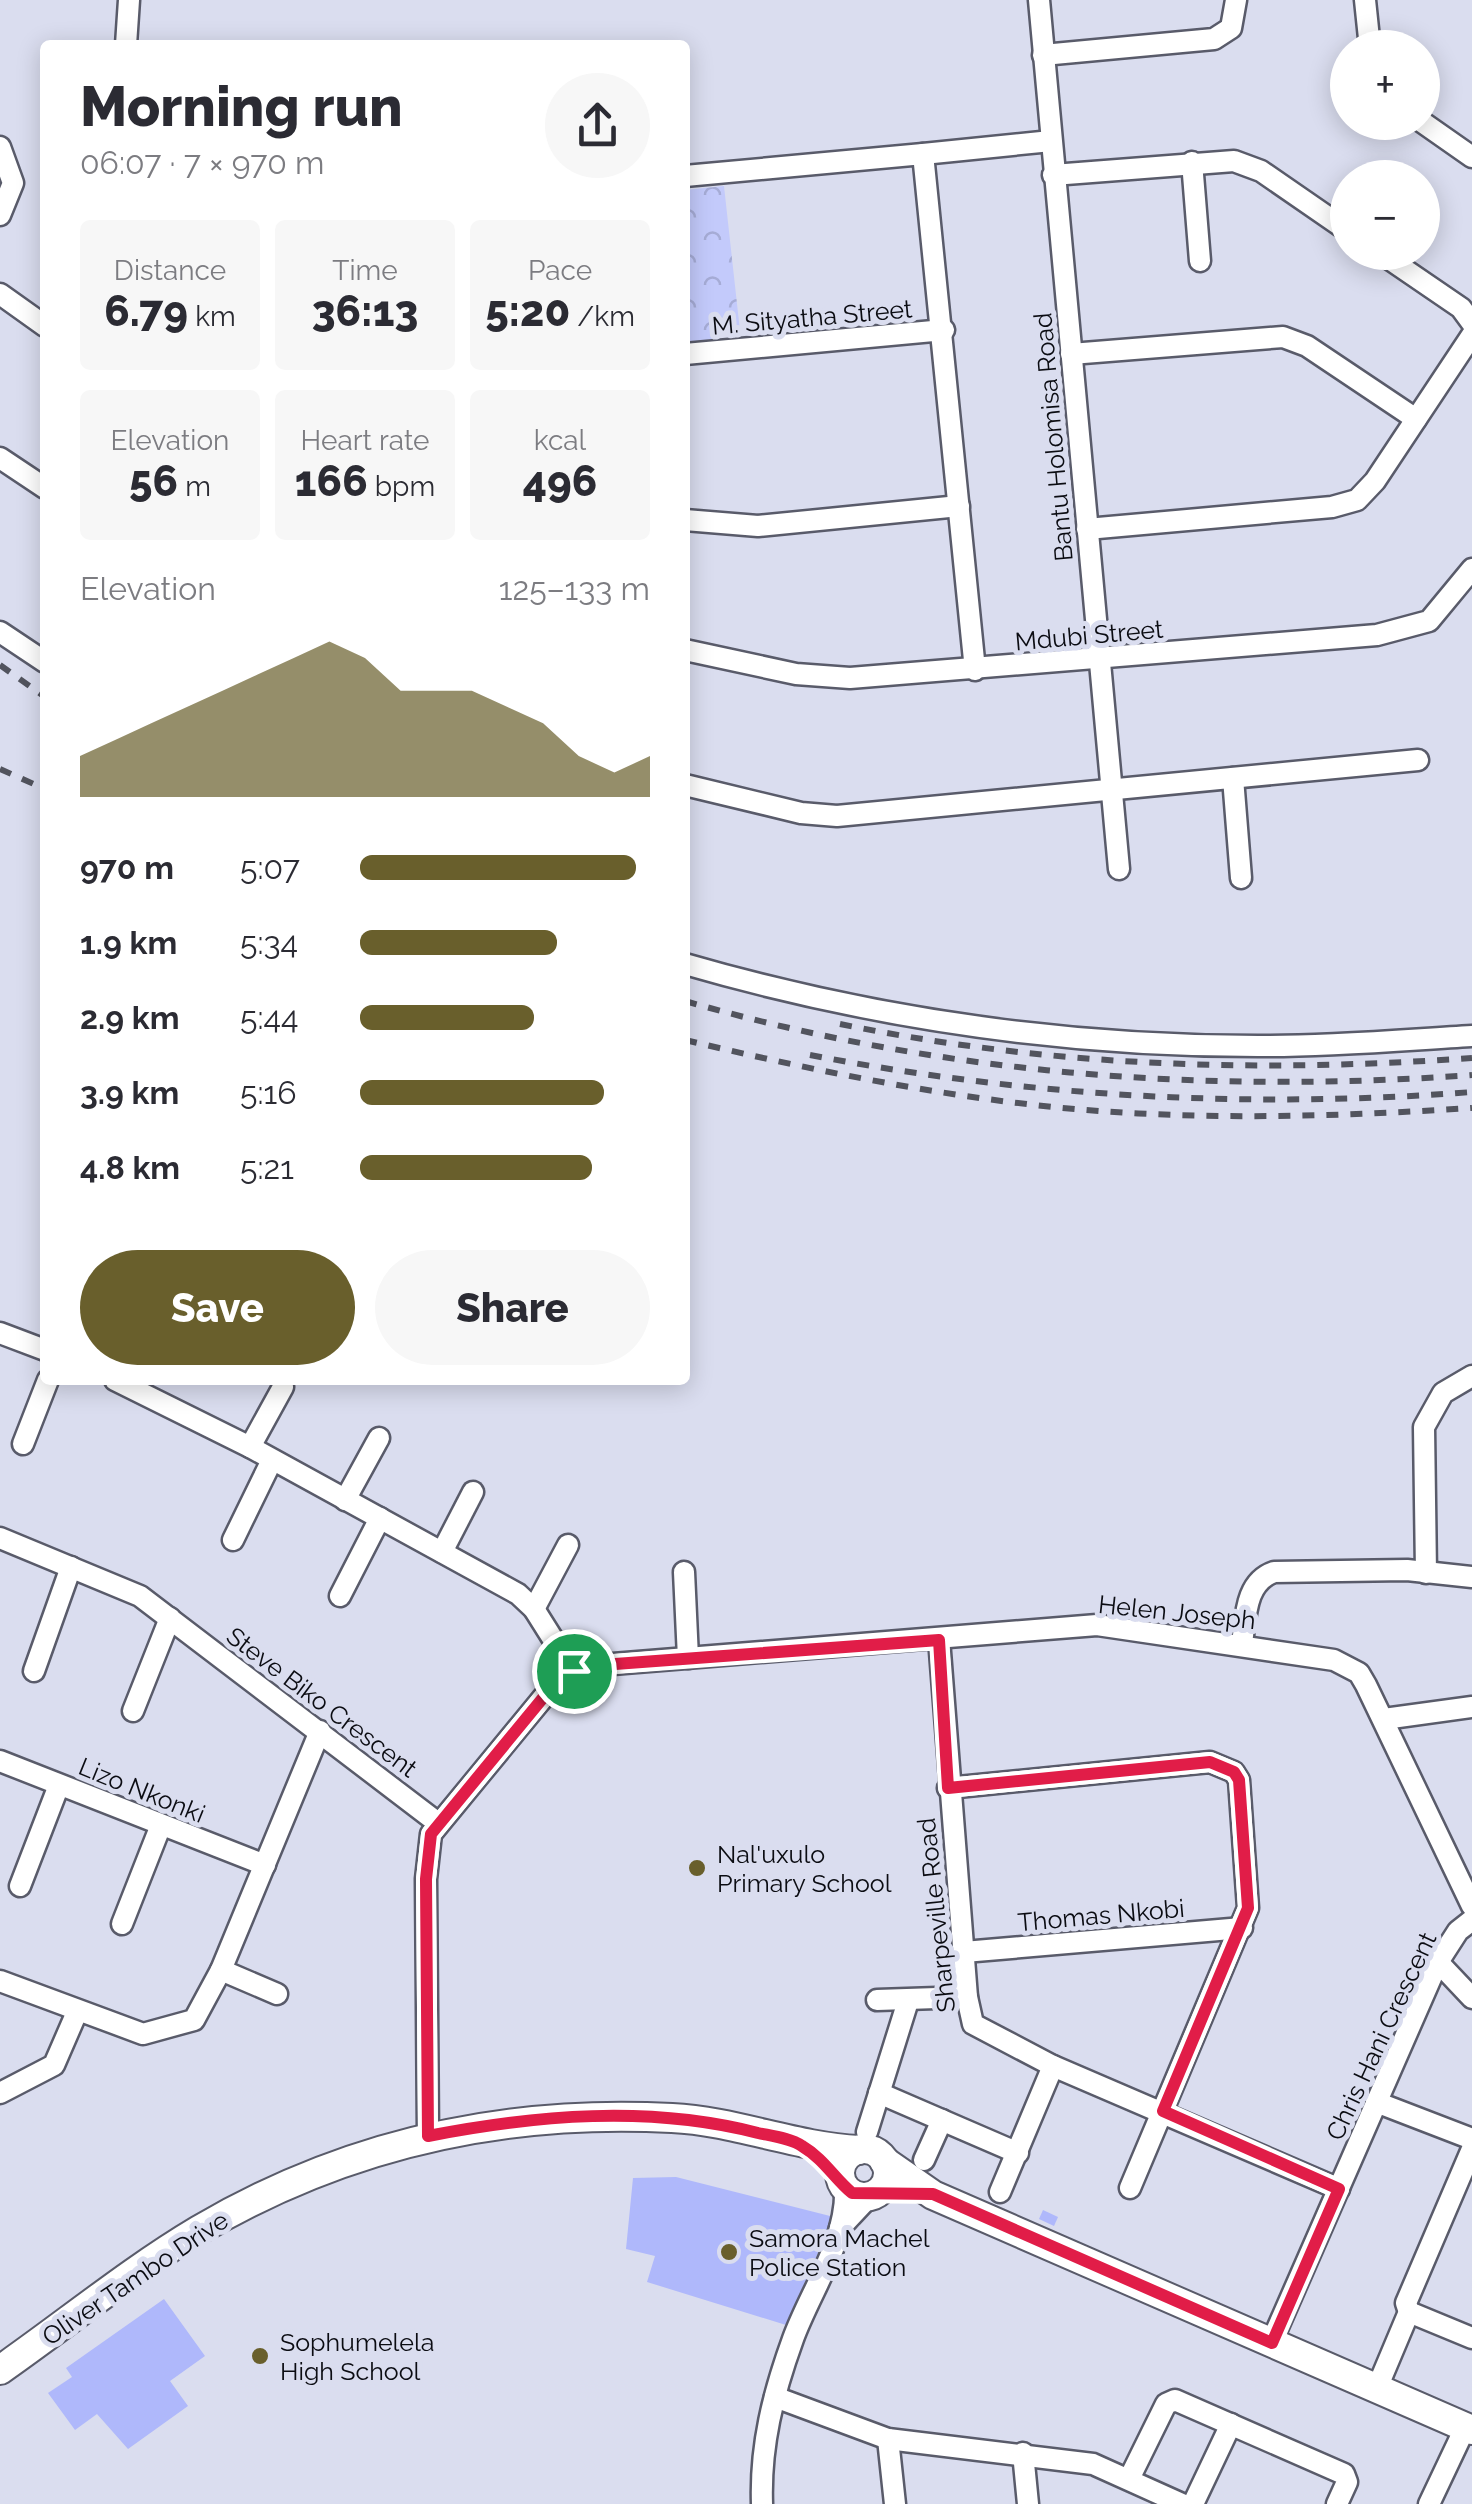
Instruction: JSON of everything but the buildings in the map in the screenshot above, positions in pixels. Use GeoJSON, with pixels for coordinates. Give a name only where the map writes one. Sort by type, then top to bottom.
{"type":"FeatureCollection","features":[{"type":"Feature","properties":{"kind":"street"},"geometry":{"type":"LineString","coordinates":[[126,40],[129,0]]}},
{"type":"Feature","properties":{"kind":"street","name":"Bantu Holomisa Road"},"geometry":{"type":"LineString","coordinates":[[1039,0],[1119,868]]}},
{"type":"Feature","properties":{"kind":"street"},"geometry":{"type":"LineString","coordinates":[[1043,55],[1214,39],[1230,28],[1236,0]]}},
{"type":"Feature","properties":{"kind":"street"},"geometry":{"type":"LineString","coordinates":[[1366,0],[1368,30]]}},
{"type":"Feature","properties":{"kind":"street"},"geometry":{"type":"LineString","coordinates":[[1440,135],[1472,157]]}},
{"type":"Feature","properties":{"kind":"street"},"geometry":{"type":"LineString","coordinates":[[690,176],[1050,140]]}},
{"type":"Feature","properties":{"kind":"street"},"geometry":{"type":"LineString","coordinates":[[0,146],[13,183],[0,216]]}},
{"type":"Feature","properties":{"kind":"street"},"geometry":{"type":"LineString","coordinates":[[923,154],[944,330],[975,670]]}},
{"type":"Feature","properties":{"kind":"street"},"geometry":{"type":"LineString","coordinates":[[1053,175],[1192,162],[1245,163],[1330,218]]}},
{"type":"Feature","properties":{"kind":"street"},"geometry":{"type":"LineString","coordinates":[[1192,162],[1200,262]]}},
{"type":"Feature","properties":{"kind":"street"},"geometry":{"type":"LineString","coordinates":[[1406,270],[1461,308],[1472,322]]}},
{"type":"Feature","properties":{"kind":"street"},"geometry":{"type":"LineString","coordinates":[[0,294],[40,322]]}},
{"type":"Feature","properties":{"kind":"street","name":"M. Sityatha Street"},"geometry":{"type":"LineString","coordinates":[[690,354],[944,330]]}},
{"type":"Feature","properties":{"kind":"street"},"geometry":{"type":"LineString","coordinates":[[1088,529],[1346,504],[1366,494],[1472,335]]}},
{"type":"Feature","properties":{"kind":"street"},"geometry":{"type":"LineString","coordinates":[[1071,354],[1282,337],[1307,346],[1416,419]]}},
{"type":"Feature","properties":{"kind":"street"},"geometry":{"type":"LineString","coordinates":[[0,458],[40,485]]}},
{"type":"Feature","properties":{"kind":"street"},"geometry":{"type":"LineString","coordinates":[[690,520],[758,526],[959,506]]}},
{"type":"Feature","properties":{"kind":"street","name":"Mdubi Street"},"geometry":{"type":"LineString","coordinates":[[690,651],[822,678],[1099,660],[1400,631],[1440,613],[1472,568]]}},
{"type":"Feature","properties":{"kind":"street"},"geometry":{"type":"LineString","coordinates":[[0,632],[40,659]]}},
{"type":"Feature","properties":{"kind":"street"},"geometry":{"type":"LineString","coordinates":[[690,786],[802,813],[838,816],[1418,760]]}},
{"type":"Feature","properties":{"kind":"street"},"geometry":{"type":"LineString","coordinates":[[1232,778],[1241,878]]}},
{"type":"Feature","properties":{"kind":"street"},"geometry":{"type":"LineString","coordinates":[[690,965],[871,1010],[1088,1040],[1268,1046],[1472,1036]]}},
{"type":"Feature","properties":{"kind":"street"},"geometry":{"type":"LineString","coordinates":[[0,1333],[40,1348]]}},
{"type":"Feature","properties":{"kind":"street"},"geometry":{"type":"LineString","coordinates":[[1426,1573],[1424,1427],[1443,1393],[1472,1376]]}},
{"type":"Feature","properties":{"kind":"street"},"geometry":{"type":"LineString","coordinates":[[24,1444],[46,1385]]}},
{"type":"Feature","properties":{"kind":"street"},"geometry":{"type":"LineString","coordinates":[[250,1447],[283,1387]]}},
{"type":"Feature","properties":{"kind":"street"},"geometry":{"type":"LineString","coordinates":[[158,1389],[272,1460],[442,1552],[534,1608],[574,1671],[547,1693],[438,1823],[430,1840],[426,1879],[428,2136]]}},
{"type":"Feature","properties":{"kind":"street"},"geometry":{"type":"LineString","coordinates":[[345,1500],[380,1438]]}},
{"type":"Feature","properties":{"kind":"street"},"geometry":{"type":"LineString","coordinates":[[233,1540],[272,1460]]}},
{"type":"Feature","properties":{"kind":"street"},"geometry":{"type":"LineString","coordinates":[[442,1552],[473,1492]]}},
{"type":"Feature","properties":{"kind":"street"},"geometry":{"type":"LineString","coordinates":[[340,1596],[380,1518]]}},
{"type":"Feature","properties":{"kind":"street","name":"Steve Biko Crescent"},"geometry":{"type":"LineString","coordinates":[[0,1538],[140,1596],[438,1823]]}},
{"type":"Feature","properties":{"kind":"street"},"geometry":{"type":"LineString","coordinates":[[534,1608],[568,1545]]}},
{"type":"Feature","properties":{"kind":"street"},"geometry":{"type":"LineString","coordinates":[[34,1671],[71,1566]]}},
{"type":"Feature","properties":{"kind":"street"},"geometry":{"type":"LineString","coordinates":[[1242,1643],[1252,1590],[1264,1576],[1340,1569],[1472,1577]]}},
{"type":"Feature","properties":{"kind":"street"},"geometry":{"type":"LineString","coordinates":[[684,1572],[688,1658]]}},
{"type":"Feature","properties":{"kind":"street"},"geometry":{"type":"LineString","coordinates":[[134,1711],[170,1618]]}},
{"type":"Feature","properties":{"kind":"street","name":"Helen Joseph"},"geometry":{"type":"LineString","coordinates":[[574,1671],[688,1658],[1097,1626],[1242,1643],[1350,1666],[1359,1673],[1384,1719],[1472,1906]]}},
{"type":"Feature","properties":{"kind":"street","name":"Sharpeville Road"},"geometry":{"type":"LineString","coordinates":[[939,1640],[967,1997],[970,2018],[978,2029],[1053,2066],[1339,2189]]}},
{"type":"Feature","properties":{"kind":"street"},"geometry":{"type":"LineString","coordinates":[[1384,1719],[1472,1707]]}},
{"type":"Feature","properties":{"kind":"street"},"geometry":{"type":"LineString","coordinates":[[0,1981],[77,2012],[153,2034],[201,2014],[320,1732]]}},
{"type":"Feature","properties":{"kind":"street","name":"Lizo Nkonki"},"geometry":{"type":"LineString","coordinates":[[0,1761],[265,1866]]}},
{"type":"Feature","properties":{"kind":"street"},"geometry":{"type":"LineString","coordinates":[[948,1788],[1210,1762],[1234,1772],[1241,1791],[1249,1893],[1242,1928],[1130,2188]]}},
{"type":"Feature","properties":{"kind":"street"},"geometry":{"type":"LineString","coordinates":[[20,1886],[59,1784]]}},
{"type":"Feature","properties":{"kind":"street"},"geometry":{"type":"LineString","coordinates":[[122,1924],[161,1825]]}},
{"type":"Feature","properties":{"kind":"street","name":"Chris Hani Crescent"},"geometry":{"type":"LineString","coordinates":[[1272,2343],[1438,1962],[1458,1931],[1472,1920]]}},
{"type":"Feature","properties":{"kind":"street","name":"Thomas Nkobi"},"geometry":{"type":"LineString","coordinates":[[964,1952],[1242,1928]]}},
{"type":"Feature","properties":{"kind":"street"},"geometry":{"type":"LineString","coordinates":[[1438,1962],[1472,1998]]}},
{"type":"Feature","properties":{"kind":"street"},"geometry":{"type":"LineString","coordinates":[[221,1970],[277,1994]]}},
{"type":"Feature","properties":{"kind":"street"},"geometry":{"type":"LineString","coordinates":[[877,2000],[967,1997]]}},
{"type":"Feature","properties":{"kind":"street"},"geometry":{"type":"LineString","coordinates":[[762,2504],[764,2431],[793,2338],[858,2189],[887,2178],[870,2147],[880,2093],[908,2001]]}},
{"type":"Feature","properties":{"kind":"street"},"geometry":{"type":"LineString","coordinates":[[0,2093],[54,2064],[77,2012]]}},
{"type":"Feature","properties":{"kind":"street"},"geometry":{"type":"LineString","coordinates":[[1000,2192],[1053,2066]]}},
{"type":"Feature","properties":{"kind":"street"},"geometry":{"type":"LineString","coordinates":[[880,2093],[1018,2153]]}},
{"type":"Feature","properties":{"kind":"street"},"geometry":{"type":"LineString","coordinates":[[1376,2102],[1472,2140]]}},
{"type":"Feature","properties":{"kind":"street","name":"Oliver Tambo Drive"},"geometry":{"type":"LineString","coordinates":[[0,2370],[196,2232],[255,2199],[377,2149],[428,2136],[527,2120],[596,2116],[677,2118],[798,2143],[870,2147],[933,2194],[1469,2429]]}},
{"type":"Feature","properties":{"kind":"street"},"geometry":{"type":"LineString","coordinates":[[924,2160],[942,2120]]}},
{"type":"Feature","properties":{"kind":"street","name":"Oliver Tambo Drive"},"geometry":{"type":"LineString","coordinates":[[798,2143],[858,2189],[933,2194]]}},
{"type":"Feature","properties":{"kind":"street"},"geometry":{"type":"LineString","coordinates":[[858,2189],[843,2161],[870,2147]]}},
{"type":"Feature","properties":{"kind":"street"},"geometry":{"type":"LineString","coordinates":[[1377,2388],[1409,2312],[1409,2290],[1472,2149]]}},
{"type":"Feature","properties":{"kind":"street"},"geometry":{"type":"LineString","coordinates":[[1409,2312],[1472,2338]]}},
{"type":"Feature","properties":{"kind":"street"},"geometry":{"type":"LineString","coordinates":[[775,2397],[888,2439],[1093,2464],[1129,2479],[1160,2499],[1182,2504]]}},
{"type":"Feature","properties":{"kind":"street"},"geometry":{"type":"LineString","coordinates":[[1129,2479],[1170,2401],[1344,2474],[1347,2482],[1338,2504]]}},
{"type":"Feature","properties":{"kind":"street"},"geometry":{"type":"LineString","coordinates":[[1193,2504],[1230,2424]]}},
{"type":"Feature","properties":{"kind":"street"},"geometry":{"type":"LineString","coordinates":[[1429,2504],[1469,2429]]}},
{"type":"Feature","properties":{"kind":"street"},"geometry":{"type":"LineString","coordinates":[[888,2439],[895,2504]]}},
{"type":"Feature","properties":{"kind":"street"},"geometry":{"type":"LineString","coordinates":[[1024,2453],[1028,2504]]}},
{"type":"Feature","properties":{"kind":"green space"},"geometry":{"type":"Polygon","coordinates":[[[724,186],[740,331],[717,332],[716,341],[690,343],[690,189],[724,186]]]}},
{"type":"Feature","properties":{"kind":"railway"},"geometry":{"type":"LineString","coordinates":[[0,665],[40,693]]}},
{"type":"Feature","properties":{"kind":"railway"},"geometry":{"type":"LineString","coordinates":[[0,769],[40,787]]}},
{"type":"Feature","properties":{"kind":"railway"},"geometry":{"type":"LineString","coordinates":[[690,1002],[879,1046],[1075,1073],[1273,1082],[1472,1075]]}},
{"type":"Feature","properties":{"kind":"railway"},"geometry":{"type":"LineString","coordinates":[[840,1024],[997,1050],[1155,1063],[1313,1065],[1472,1058]]}},
{"type":"Feature","properties":{"kind":"railway"},"geometry":{"type":"LineString","coordinates":[[690,1041],[868,1080],[1053,1107],[1262,1116],[1472,1108]]}},
{"type":"Feature","properties":{"kind":"railway"},"geometry":{"type":"LineString","coordinates":[[810,1055],[975,1081],[1140,1096],[1306,1099],[1472,1092]]}},
{"type":"Feature","properties":{"kind":"place","name":"Nal'uxulo Primary School"},"geometry":{"type":"Point","coordinates":[697,1868]}},
{"type":"Feature","properties":{"kind":"place","name":"Samora Machel Police Station"},"geometry":{"type":"Point","coordinates":[729,2252]}},
{"type":"Feature","properties":{"kind":"place","name":"Sophumelela High School"},"geometry":{"type":"Point","coordinates":[260,2356]}},
{"type":"Feature","properties":{"kind":"route"},"geometry":{"type":"LineString","coordinates":[[939,1640],[948,1788],[1210,1762],[1234,1772],[1241,1791],[1248,1908],[1163,2111],[1339,2189],[1272,2343],[933,2194],[852,2193],[830,2166],[798,2143],[742,2128],[677,2118],[596,2116],[492,2124],[428,2136],[426,1879],[431,1834],[547,1693],[574,1671],[618,1663],[939,1640]]}}]}
